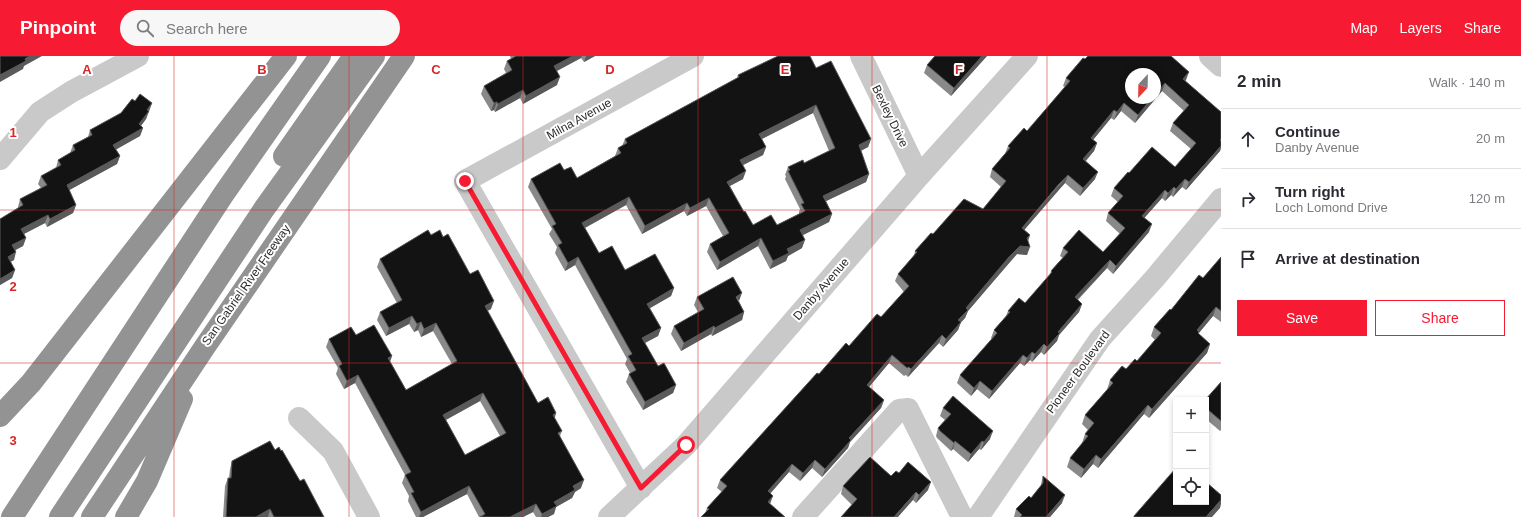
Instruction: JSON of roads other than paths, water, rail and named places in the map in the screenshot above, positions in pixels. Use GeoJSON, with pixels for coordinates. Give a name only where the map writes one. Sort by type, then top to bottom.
{"type":"FeatureCollection","features":[{"type":"Feature","properties":{"kind":"highway"},"geometry":{"type":"LineString","coordinates":[[0,416],[31,383],[286,56]]}},
{"type":"Feature","properties":{"kind":"highway"},"geometry":{"type":"LineString","coordinates":[[12,517],[223,195],[320,56]]}},
{"type":"Feature","properties":{"kind":"highway"},"geometry":{"type":"LineString","coordinates":[[46,517],[203,276],[305,124],[354,56]]}},
{"type":"Feature","properties":{"kind":"highway"},"geometry":{"type":"LineString","coordinates":[[60,517],[264,209],[374,56]]}},
{"type":"Feature","properties":{"kind":"highway","name":"San Gabriel River Freeway"},"geometry":{"type":"LineString","coordinates":[[92,517],[204,348],[404,56]]}},
{"type":"Feature","properties":{"kind":"highway"},"geometry":{"type":"LineString","coordinates":[[126,517],[147,481],[204,348]]}},
{"type":"Feature","properties":{"kind":"street"},"geometry":{"type":"LineString","coordinates":[[0,159],[40,112],[71,92],[138,56]]}},
{"type":"Feature","properties":{"kind":"street","name":"Milna Avenue"},"geometry":{"type":"LineString","coordinates":[[641,488],[465,181],[693,56]]}},
{"type":"Feature","properties":{"kind":"street","name":"Bexley Drive"},"geometry":{"type":"LineString","coordinates":[[861,56],[919,176]]}},
{"type":"Feature","properties":{"kind":"street","name":"Danby Avenue"},"geometry":{"type":"LineString","coordinates":[[609,517],[686,445],[919,176],[1028,56]]}},
{"type":"Feature","properties":{"kind":"street"},"geometry":{"type":"LineString","coordinates":[[1210,56],[1221,66]]}},
{"type":"Feature","properties":{"kind":"street","name":"Pioneer Boulevard"},"geometry":{"type":"LineString","coordinates":[[978,517],[1100,339],[1155,278],[1221,199]]}},
{"type":"Feature","properties":{"kind":"street"},"geometry":{"type":"LineString","coordinates":[[803,517],[899,410],[908,409],[962,517]]}},
{"type":"Feature","properties":{"kind":"street"},"geometry":{"type":"LineString","coordinates":[[299,418],[333,451],[369,517]]}}]}
